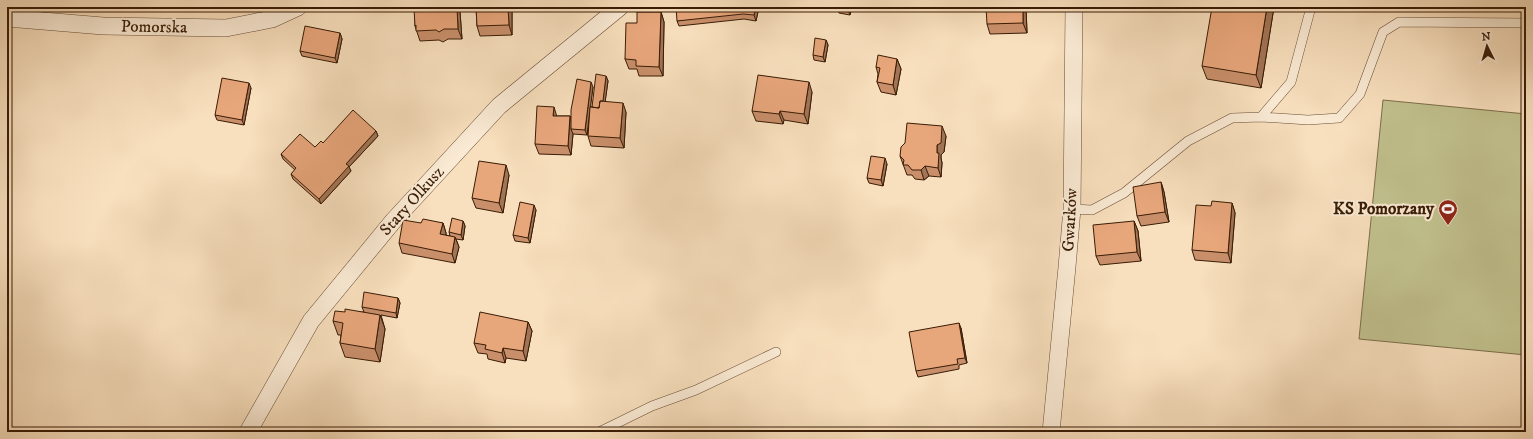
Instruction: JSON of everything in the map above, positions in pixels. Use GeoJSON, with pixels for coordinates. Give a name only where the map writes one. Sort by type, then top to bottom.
{"type":"FeatureCollection","features":[{"type":"Feature","properties":{"kind":"street","name":"Pomorska"},"geometry":{"type":"LineString","coordinates":[[7,18],[103,26],[226,28],[272,19],[298,7]]}},
{"type":"Feature","properties":{"kind":"street","name":"Stary Olkusz"},"geometry":{"type":"LineString","coordinates":[[248,432],[311,321],[394,220],[499,106],[620,7]]}},
{"type":"Feature","properties":{"kind":"street","name":"Gwarków"},"geometry":{"type":"LineString","coordinates":[[1051,432],[1067,275],[1072,209],[1074,7]]}},
{"type":"Feature","properties":{"kind":"lane"},"geometry":{"type":"LineString","coordinates":[[1261,117],[1291,82],[1312,7]]}},
{"type":"Feature","properties":{"kind":"lane"},"geometry":{"type":"LineString","coordinates":[[1072,209],[1092,210],[1124,193],[1188,141],[1232,118],[1261,117],[1308,120],[1339,118],[1360,94],[1382,32],[1399,22],[1526,23]]}},
{"type":"Feature","properties":{"kind":"lane"},"geometry":{"type":"LineString","coordinates":[[599,432],[652,406],[696,390],[776,352]]}},
{"type":"Feature","properties":{"kind":"green space","name":"KS Pomorzany"},"geometry":{"type":"Polygon","coordinates":[[[1383,100],[1526,114],[1526,355],[1359,339],[1383,100]]]}},
{"type":"Feature","properties":{"kind":"building"},"geometry":{"type":"Polygon","coordinates":[[[415,7],[457,7],[458,29],[444,29],[439,32],[436,30],[416,31],[415,7]]]}},
{"type":"Feature","properties":{"kind":"building"},"geometry":{"type":"Polygon","coordinates":[[[476,7],[508,7],[509,25],[477,26],[476,7]]]}},
{"type":"Feature","properties":{"kind":"building"},"geometry":{"type":"Polygon","coordinates":[[[676,7],[756,7],[754,15],[743,14],[677,21],[676,7]]]}},
{"type":"Feature","properties":{"kind":"building"},"geometry":{"type":"Polygon","coordinates":[[[849,7],[848,10],[837,8],[849,7]]]}},
{"type":"Feature","properties":{"kind":"building"},"geometry":{"type":"Polygon","coordinates":[[[986,7],[1023,7],[1023,23],[987,24],[986,7]]]}},
{"type":"Feature","properties":{"kind":"building"},"geometry":{"type":"Polygon","coordinates":[[[1212,7],[1267,7],[1256,75],[1202,66],[1212,7]]]}},
{"type":"Feature","properties":{"kind":"building"},"geometry":{"type":"Polygon","coordinates":[[[637,12],[661,12],[659,67],[636,66],[636,60],[625,59],[626,23],[637,23],[637,12]]]}},
{"type":"Feature","properties":{"kind":"building"},"geometry":{"type":"Polygon","coordinates":[[[305,26],[340,33],[335,58],[300,51],[305,26]]]}},
{"type":"Feature","properties":{"kind":"building"},"geometry":{"type":"Polygon","coordinates":[[[815,38],[826,40],[823,57],[813,55],[815,38]]]}},
{"type":"Feature","properties":{"kind":"building"},"geometry":{"type":"Polygon","coordinates":[[[878,55],[897,59],[893,85],[877,82],[880,68],[876,67],[878,55]]]}},
{"type":"Feature","properties":{"kind":"building"},"geometry":{"type":"Polygon","coordinates":[[[596,74],[606,76],[603,101],[600,101],[599,108],[592,107],[596,74]]]}},
{"type":"Feature","properties":{"kind":"building"},"geometry":{"type":"Polygon","coordinates":[[[758,75],[809,82],[804,114],[780,111],[779,114],[752,111],[758,75]]]}},
{"type":"Feature","properties":{"kind":"building"},"geometry":{"type":"Polygon","coordinates":[[[222,78],[249,83],[242,120],[215,115],[222,78]]]}},
{"type":"Feature","properties":{"kind":"building"},"geometry":{"type":"Polygon","coordinates":[[[577,79],[591,82],[585,130],[571,129],[571,110],[577,79]]]}},
{"type":"Feature","properties":{"kind":"building"},"geometry":{"type":"Polygon","coordinates":[[[600,101],[623,103],[620,138],[588,136],[590,107],[599,108],[600,101]]]}},
{"type":"Feature","properties":{"kind":"building"},"geometry":{"type":"Polygon","coordinates":[[[537,106],[554,107],[553,116],[570,116],[568,146],[535,144],[537,106]]]}},
{"type":"Feature","properties":{"kind":"building"},"geometry":{"type":"Polygon","coordinates":[[[353,110],[376,131],[346,164],[349,166],[319,199],[291,174],[296,168],[281,154],[300,134],[315,147],[321,141],[323,143],[353,110]]]}},
{"type":"Feature","properties":{"kind":"building"},"geometry":{"type":"Polygon","coordinates":[[[907,123],[942,126],[941,143],[937,145],[937,153],[939,153],[938,168],[925,166],[921,170],[912,170],[908,165],[903,165],[904,160],[900,156],[901,147],[905,143],[907,123]]]}},
{"type":"Feature","properties":{"kind":"building"},"geometry":{"type":"Polygon","coordinates":[[[871,156],[885,158],[881,180],[867,178],[871,156]]]}},
{"type":"Feature","properties":{"kind":"building"},"geometry":{"type":"Polygon","coordinates":[[[479,161],[506,165],[499,203],[472,198],[479,161]]]}},
{"type":"Feature","properties":{"kind":"building"},"geometry":{"type":"Polygon","coordinates":[[[1161,182],[1165,212],[1137,216],[1133,187],[1161,182]]]}},
{"type":"Feature","properties":{"kind":"building"},"geometry":{"type":"Polygon","coordinates":[[[1212,201],[1232,203],[1228,253],[1192,250],[1196,205],[1211,206],[1212,201]]]}},
{"type":"Feature","properties":{"kind":"building"},"geometry":{"type":"Polygon","coordinates":[[[520,202],[534,205],[528,238],[513,235],[520,202]]]}},
{"type":"Feature","properties":{"kind":"building"},"geometry":{"type":"Polygon","coordinates":[[[452,218],[463,221],[461,235],[449,232],[452,218]]]}},
{"type":"Feature","properties":{"kind":"building"},"geometry":{"type":"Polygon","coordinates":[[[423,219],[443,223],[440,234],[455,237],[452,254],[399,243],[403,220],[421,223],[423,219]]]}},
{"type":"Feature","properties":{"kind":"building"},"geometry":{"type":"Polygon","coordinates":[[[1134,221],[1137,252],[1096,256],[1093,225],[1134,221]]]}},
{"type":"Feature","properties":{"kind":"building"},"geometry":{"type":"Polygon","coordinates":[[[364,292],[398,298],[396,313],[362,307],[364,292]]]}},
{"type":"Feature","properties":{"kind":"building"},"geometry":{"type":"Polygon","coordinates":[[[345,309],[380,315],[375,349],[340,343],[343,323],[333,321],[335,311],[345,312],[345,309]]]}},
{"type":"Feature","properties":{"kind":"building"},"geometry":{"type":"Polygon","coordinates":[[[480,312],[528,322],[523,351],[503,348],[502,353],[485,349],[486,345],[474,343],[480,312]]]}},
{"type":"Feature","properties":{"kind":"building"},"geometry":{"type":"Polygon","coordinates":[[[959,323],[965,358],[957,359],[958,364],[916,371],[909,332],[959,323]]]}},
{"type":"Feature","properties":{"kind":"place","name":"KS Pomorzany"},"geometry":{"type":"Point","coordinates":[1448,226]}}]}
